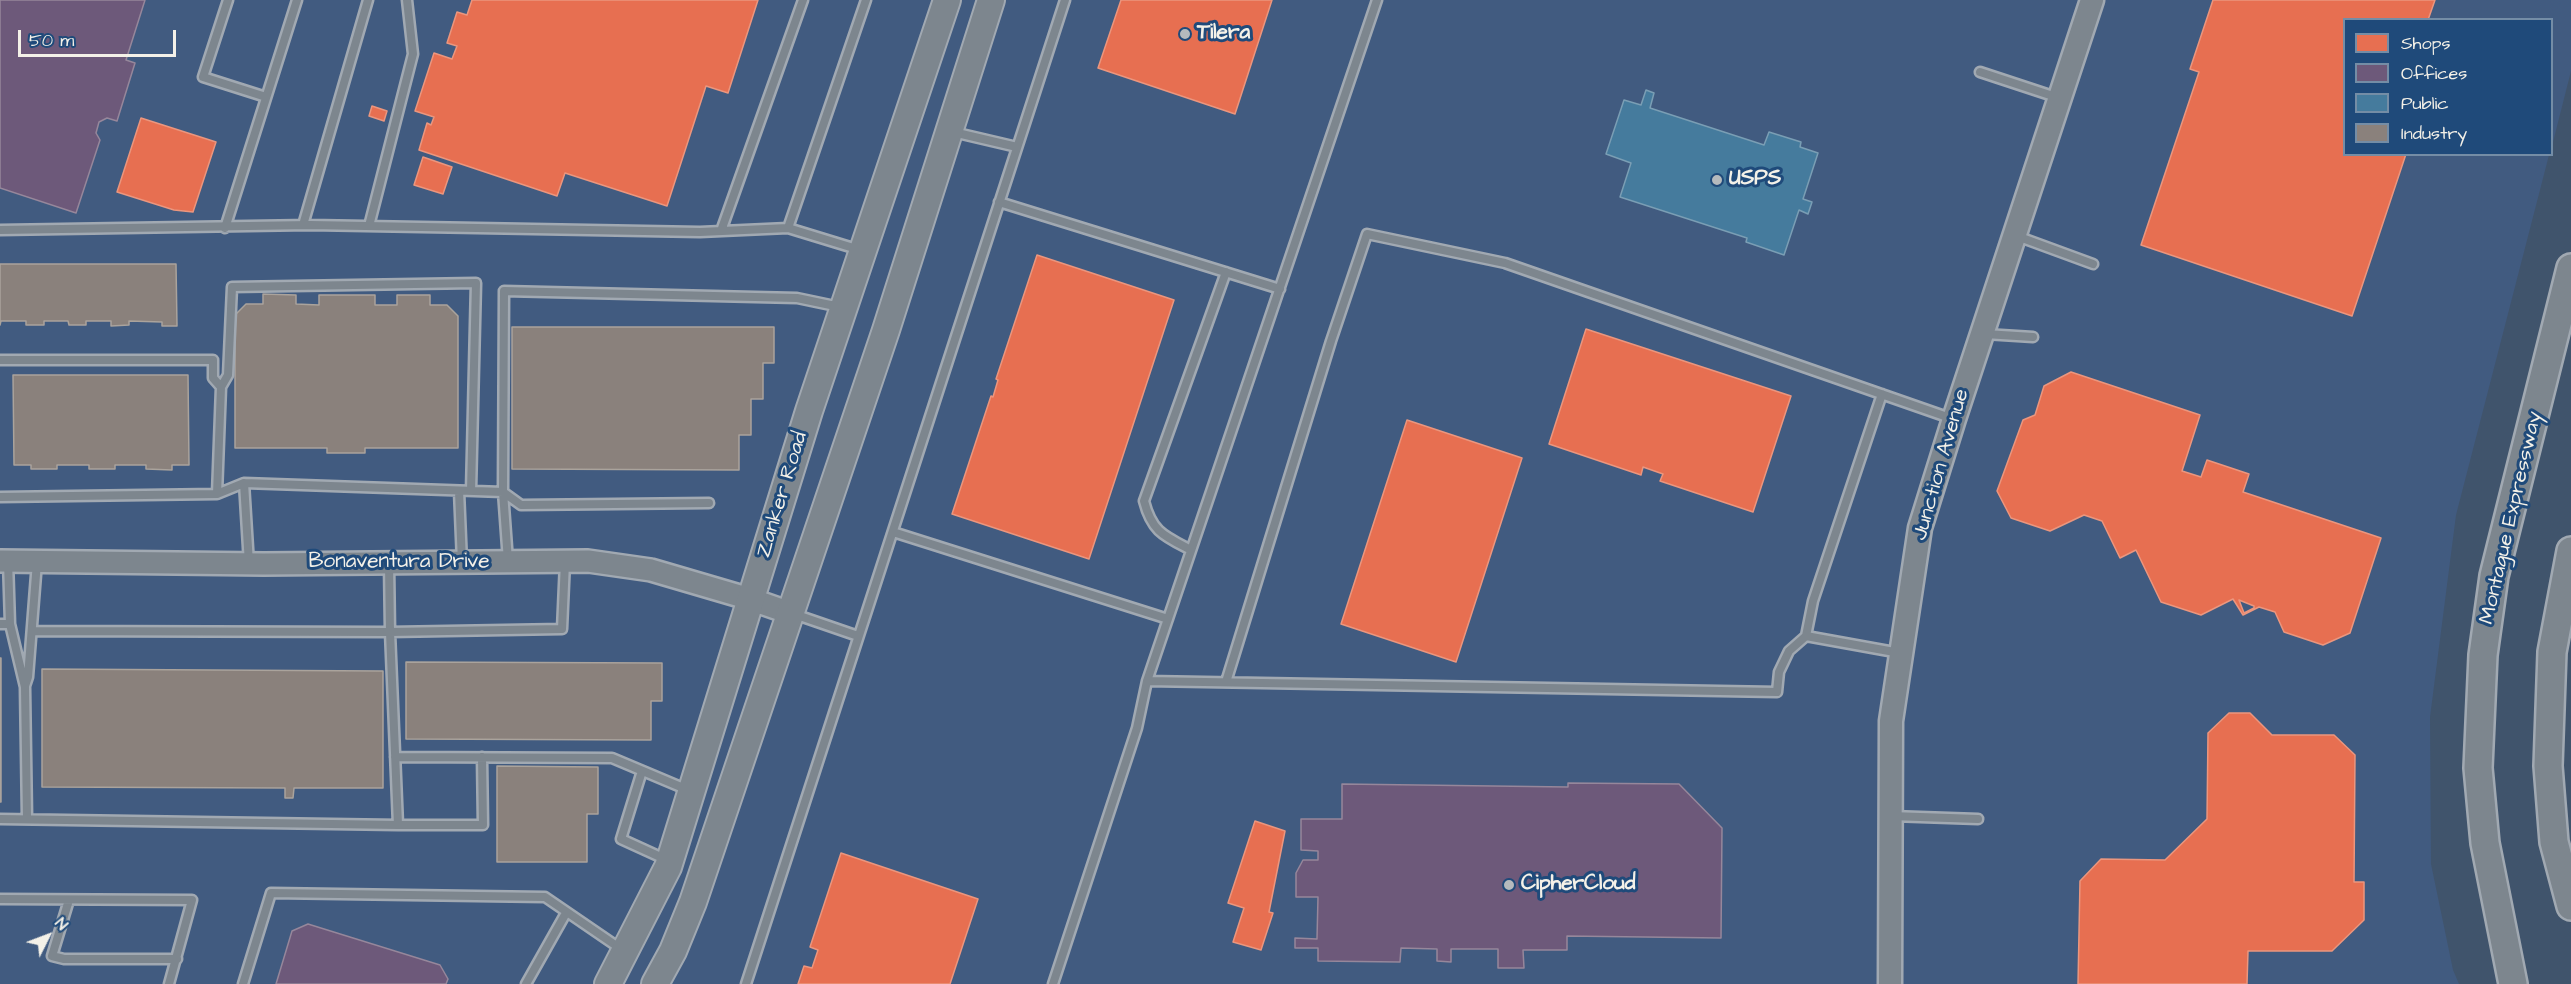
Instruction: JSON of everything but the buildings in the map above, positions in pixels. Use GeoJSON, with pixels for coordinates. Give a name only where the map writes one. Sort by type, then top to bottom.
{"type":"FeatureCollection","features":[{"type":"Feature","properties":{"kind":"highway","name":"Montague Expressway"},"geometry":{"type":"LineString","coordinates":[[2513,984],[2485,843],[2478,768],[2483,655],[2494,576],[2571,268]]}},
{"type":"Feature","properties":{"kind":"highway"},"geometry":{"type":"LineString","coordinates":[[2571,551],[2552,652],[2548,766],[2554,842],[2571,906]]}},
{"type":"Feature","properties":{"kind":"main road","name":"Zanker Road"},"geometry":{"type":"LineString","coordinates":[[608,984],[626,952],[669,861],[750,598],[947,0]]}},
{"type":"Feature","properties":{"kind":"main road","name":"Zanker Road"},"geometry":{"type":"LineString","coordinates":[[655,984],[673,951],[693,902],[950,131],[991,0]]}},
{"type":"Feature","properties":{"kind":"main road","name":"Junction Avenue"},"geometry":{"type":"LineString","coordinates":[[1890,984],[1891,721],[1920,528],[1953,419],[2092,0]]}},
{"type":"Feature","properties":{"kind":"street","name":"Bonaventura Drive"},"geometry":{"type":"LineString","coordinates":[[4,561],[249,564],[600,562],[651,570],[750,598],[790,613]]}},
{"type":"Feature","properties":{"kind":"lane"},"geometry":{"type":"LineString","coordinates":[[228,0],[203,77],[266,97]]}},
{"type":"Feature","properties":{"kind":"lane"},"geometry":{"type":"LineString","coordinates":[[225,228],[297,0]]}},
{"type":"Feature","properties":{"kind":"lane"},"geometry":{"type":"LineString","coordinates":[[303,225],[368,0]]}},
{"type":"Feature","properties":{"kind":"lane"},"geometry":{"type":"LineString","coordinates":[[369,226],[413,54],[407,0]]}},
{"type":"Feature","properties":{"kind":"lane"},"geometry":{"type":"LineString","coordinates":[[721,231],[802,0]]}},
{"type":"Feature","properties":{"kind":"lane"},"geometry":{"type":"LineString","coordinates":[[788,228],[866,0]]}},
{"type":"Feature","properties":{"kind":"lane"},"geometry":{"type":"LineString","coordinates":[[746,984],[1065,0]]}},
{"type":"Feature","properties":{"kind":"lane"},"geometry":{"type":"LineString","coordinates":[[1053,984],[1137,728],[1147,681],[1377,0]]}},
{"type":"Feature","properties":{"kind":"lane"},"geometry":{"type":"LineString","coordinates":[[1980,72],[2060,98]]}},
{"type":"Feature","properties":{"kind":"lane"},"geometry":{"type":"LineString","coordinates":[[950,131],[1017,147]]}},
{"type":"Feature","properties":{"kind":"lane"},"geometry":{"type":"LineString","coordinates":[[999,202],[1280,289]]}},
{"type":"Feature","properties":{"kind":"lane"},"geometry":{"type":"LineString","coordinates":[[0,230],[303,225],[721,231],[788,228],[863,251]]}},
{"type":"Feature","properties":{"kind":"lane"},"geometry":{"type":"LineString","coordinates":[[1226,682],[1331,341],[1367,234],[1505,263],[1953,419]]}},
{"type":"Feature","properties":{"kind":"lane"},"geometry":{"type":"LineString","coordinates":[[2013,235],[2093,264]]}},
{"type":"Feature","properties":{"kind":"lane"},"geometry":{"type":"LineString","coordinates":[[1191,550],[1162,535],[1150,522],[1144,501],[1226,272]]}},
{"type":"Feature","properties":{"kind":"lane"},"geometry":{"type":"LineString","coordinates":[[217,494],[221,387],[228,375],[232,287],[476,283],[471,491]]}},
{"type":"Feature","properties":{"kind":"lane"},"geometry":{"type":"LineString","coordinates":[[508,562],[503,492],[504,291],[797,298],[844,308]]}},
{"type":"Feature","properties":{"kind":"lane"},"geometry":{"type":"LineString","coordinates":[[1981,334],[2033,337]]}},
{"type":"Feature","properties":{"kind":"lane"},"geometry":{"type":"LineString","coordinates":[[0,360],[213,360],[213,378],[221,387]]}},
{"type":"Feature","properties":{"kind":"lane"},"geometry":{"type":"LineString","coordinates":[[1147,681],[1777,692],[1779,672],[1789,651],[1806,636],[1813,601],[1882,394]]}},
{"type":"Feature","properties":{"kind":"lane"},"geometry":{"type":"LineString","coordinates":[[0,497],[217,494],[244,483],[503,492],[521,505],[709,503]]}},
{"type":"Feature","properties":{"kind":"lane"},"geometry":{"type":"LineString","coordinates":[[244,483],[249,564]]}},
{"type":"Feature","properties":{"kind":"lane"},"geometry":{"type":"LineString","coordinates":[[459,491],[462,562]]}},
{"type":"Feature","properties":{"kind":"lane"},"geometry":{"type":"LineString","coordinates":[[893,532],[1168,620]]}},
{"type":"Feature","properties":{"kind":"lane"},"geometry":{"type":"LineString","coordinates":[[4,561],[10,624],[25,687],[27,818]]}},
{"type":"Feature","properties":{"kind":"lane"},"geometry":{"type":"LineString","coordinates":[[25,687],[28,677],[37,561]]}},
{"type":"Feature","properties":{"kind":"lane"},"geometry":{"type":"LineString","coordinates":[[32,631],[390,632],[562,629],[565,562]]}},
{"type":"Feature","properties":{"kind":"lane"},"geometry":{"type":"LineString","coordinates":[[389,563],[398,825]]}},
{"type":"Feature","properties":{"kind":"lane"},"geometry":{"type":"LineString","coordinates":[[790,613],[858,636]]}},
{"type":"Feature","properties":{"kind":"lane"},"geometry":{"type":"LineString","coordinates":[[0,624],[10,624]]}},
{"type":"Feature","properties":{"kind":"lane"},"geometry":{"type":"LineString","coordinates":[[1806,636],[1902,653]]}},
{"type":"Feature","properties":{"kind":"lane"},"geometry":{"type":"LineString","coordinates":[[395,757],[612,758],[690,791]]}},
{"type":"Feature","properties":{"kind":"lane"},"geometry":{"type":"LineString","coordinates":[[0,819],[483,825],[482,757]]}},
{"type":"Feature","properties":{"kind":"lane"},"geometry":{"type":"LineString","coordinates":[[642,771],[621,839],[669,861]]}},
{"type":"Feature","properties":{"kind":"lane"},"geometry":{"type":"LineString","coordinates":[[1891,816],[1978,819]]}},
{"type":"Feature","properties":{"kind":"lane"},"geometry":{"type":"LineString","coordinates":[[243,984],[271,893],[545,897],[626,952]]}},
{"type":"Feature","properties":{"kind":"lane"},"geometry":{"type":"LineString","coordinates":[[0,899],[192,900],[169,984]]}},
{"type":"Feature","properties":{"kind":"lane"},"geometry":{"type":"LineString","coordinates":[[69,900],[52,956],[64,959],[177,959]]}},
{"type":"Feature","properties":{"kind":"lane"},"geometry":{"type":"LineString","coordinates":[[526,984],[566,913]]}},
{"type":"Feature","properties":{"kind":"shaded area"},"geometry":{"type":"Polygon","coordinates":[[[0,0],[2571,0],[2571,71],[2553,142],[2553,18],[2343,18],[2343,156],[2549,156],[2456,515],[2430,717],[2431,864],[2453,970],[2459,984],[0,984],[0,0]]]}},
{"type":"Feature","properties":{"kind":"place","name":"Tilera"},"geometry":{"type":"Point","coordinates":[1185,34]}},
{"type":"Feature","properties":{"kind":"place","name":"USPS"},"geometry":{"type":"Point","coordinates":[1717,180]}},
{"type":"Feature","properties":{"kind":"place","name":"CipherCloud"},"geometry":{"type":"Point","coordinates":[1509,885]}}]}
